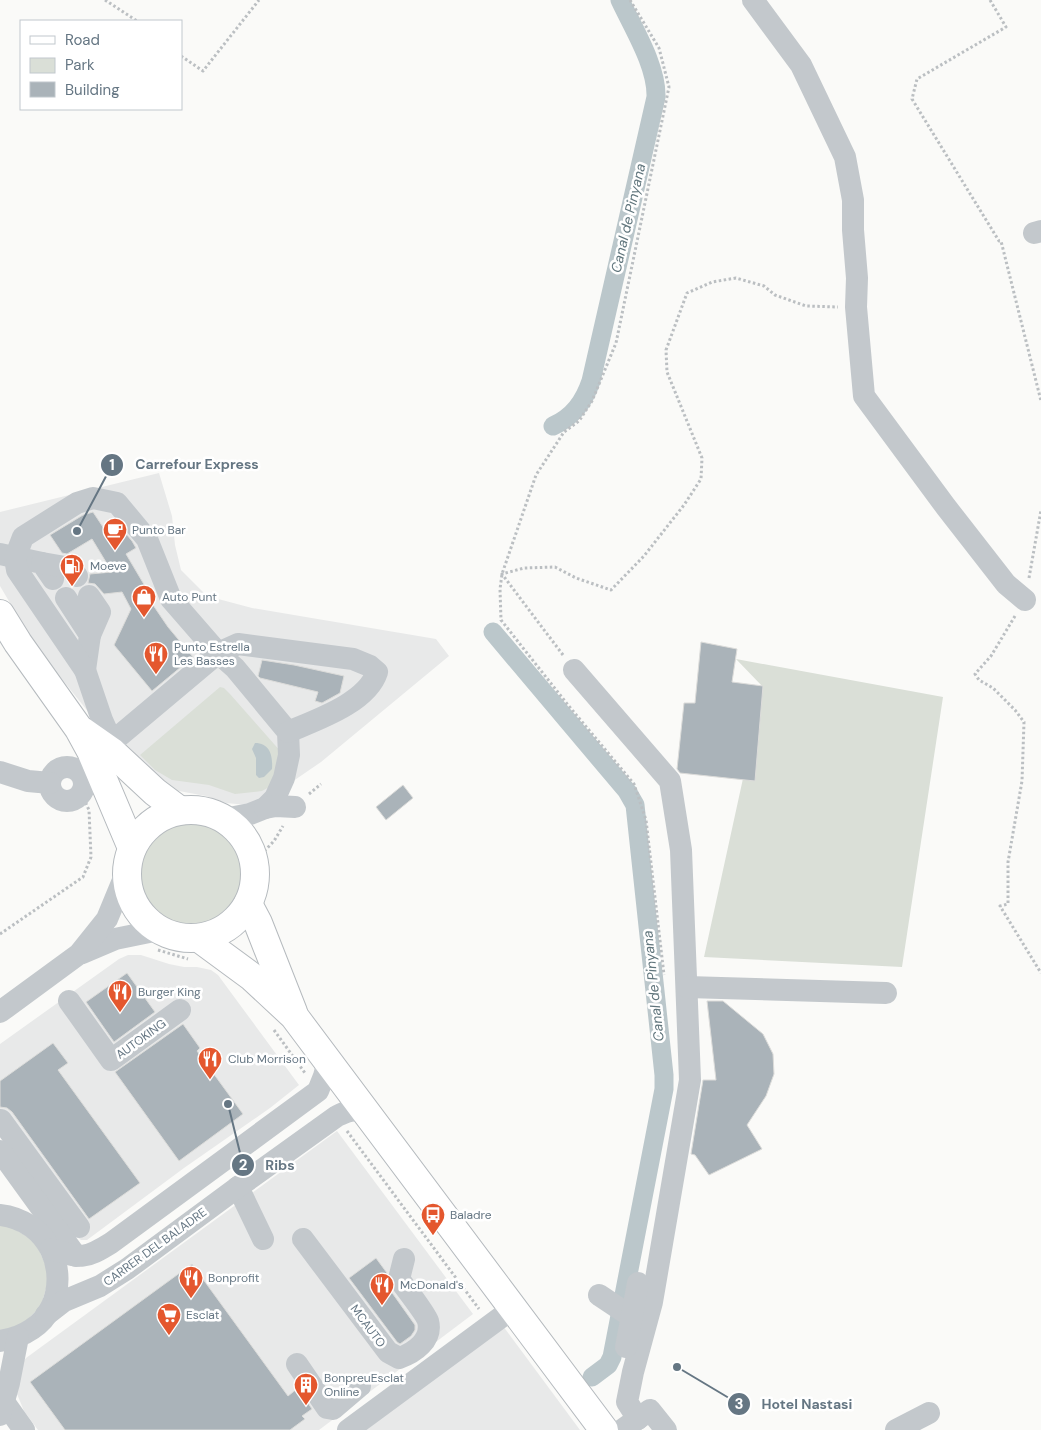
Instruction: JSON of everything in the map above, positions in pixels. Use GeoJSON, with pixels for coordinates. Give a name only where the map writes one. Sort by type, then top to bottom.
{"type":"FeatureCollection","features":[{"type":"Feature","properties":{"kind":"main road"},"geometry":{"type":"LineString","coordinates":[[0,614],[79,729],[91,751],[129,860]]}},
{"type":"Feature","properties":{"kind":"main road"},"geometry":{"type":"LineString","coordinates":[[79,729],[112,747],[155,792],[179,810]]}},
{"type":"Feature","properties":{"kind":"main road"},"geometry":{"type":"LineString","coordinates":[[179,810],[207,811],[233,825],[244,837],[252,852],[254,862],[255,884],[248,904],[228,927],[214,934],[199,938],[179,937],[160,930],[144,918],[132,902],[127,883],[129,860],[137,838],[159,817],[179,810]]}},
{"type":"Feature","properties":{"kind":"main road"},"geometry":{"type":"LineString","coordinates":[[248,904],[258,923],[294,1016]]}},
{"type":"Feature","properties":{"kind":"main road"},"geometry":{"type":"LineString","coordinates":[[199,938],[252,976],[294,1016],[604,1430]]}},
{"type":"Feature","properties":{"kind":"street"},"geometry":{"type":"LineString","coordinates":[[753,0],[801,65],[845,157],[853,200],[853,230],[857,278],[856,307],[864,396],[1006,584],[1025,600]]}},
{"type":"Feature","properties":{"kind":"street"},"geometry":{"type":"LineString","coordinates":[[8,556],[23,537],[77,503],[93,498],[117,503],[146,539],[171,599],[218,653],[235,668],[288,732],[290,755],[284,778],[275,798],[265,808]]}},
{"type":"Feature","properties":{"kind":"street"},"geometry":{"type":"LineString","coordinates":[[8,556],[48,571],[71,568],[77,576]]}},
{"type":"Feature","properties":{"kind":"street"},"geometry":{"type":"LineString","coordinates":[[8,556],[85,670],[112,747],[218,653],[238,644],[353,659],[370,666],[377,672],[369,687],[341,709],[288,732]]}},
{"type":"Feature","properties":{"kind":"street"},"geometry":{"type":"LineString","coordinates":[[85,670],[90,635],[100,612],[89,596]]}},
{"type":"Feature","properties":{"kind":"street"},"geometry":{"type":"LineString","coordinates":[[66,598],[90,635]]}},
{"type":"Feature","properties":{"kind":"street"},"geometry":{"type":"LineString","coordinates":[[574,670],[670,781],[681,850],[690,1080],[652,1302],[627,1402],[630,1424],[650,1410],[666,1430]]}},
{"type":"Feature","properties":{"kind":"street"},"geometry":{"type":"LineString","coordinates":[[0,772],[28,781],[50,783],[56,770],[66,766],[71,767],[76,769],[82,777],[83,787],[81,793]]}},
{"type":"Feature","properties":{"kind":"street"},"geometry":{"type":"LineString","coordinates":[[224,819],[276,806],[295,807]]}},
{"type":"Feature","properties":{"kind":"street"},"geometry":{"type":"LineString","coordinates":[[79,954],[107,919],[129,860]]}},
{"type":"Feature","properties":{"kind":"street"},"geometry":{"type":"LineString","coordinates":[[0,1011],[79,954],[115,939],[160,930]]}},
{"type":"Feature","properties":{"kind":"street"},"geometry":{"type":"LineString","coordinates":[[687,987],[886,993]]}},
{"type":"Feature","properties":{"kind":"street","name":"AUTOKING"},"geometry":{"type":"LineString","coordinates":[[69,1001],[111,1060],[180,1010]]}},
{"type":"Feature","properties":{"kind":"street"},"geometry":{"type":"LineString","coordinates":[[51,1249],[85,1257],[111,1243],[318,1091],[328,1061]]}},
{"type":"Feature","properties":{"kind":"street","name":"CARRER DEL BALADRE"},"geometry":{"type":"LineString","coordinates":[[9,1339],[34,1328],[46,1315],[64,1301],[100,1286],[126,1269],[337,1116],[349,1110],[365,1111]]}},
{"type":"Feature","properties":{"kind":"street"},"geometry":{"type":"LineString","coordinates":[[1,1120],[79,1227]]}},
{"type":"Feature","properties":{"kind":"street"},"geometry":{"type":"LineString","coordinates":[[0,1151],[76,1256]]}},
{"type":"Feature","properties":{"kind":"street"},"geometry":{"type":"LineString","coordinates":[[204,1175],[209,1178],[210,1183],[263,1239]]}},
{"type":"Feature","properties":{"kind":"street"},"geometry":{"type":"LineString","coordinates":[[0,1215],[23,1221],[39,1233],[51,1249],[57,1265],[58,1283],[54,1300],[46,1315]]}},
{"type":"Feature","properties":{"kind":"street","name":"MCAUTO"},"geometry":{"type":"LineString","coordinates":[[303,1239],[388,1352],[399,1358],[416,1350],[424,1341],[428,1332],[428,1320],[399,1279],[404,1259]]}},
{"type":"Feature","properties":{"kind":"street"},"geometry":{"type":"LineString","coordinates":[[633,1372],[623,1360],[618,1308],[638,1283]]}},
{"type":"Feature","properties":{"kind":"street"},"geometry":{"type":"LineString","coordinates":[[348,1430],[512,1309]]}},
{"type":"Feature","properties":{"kind":"street"},"geometry":{"type":"LineString","coordinates":[[9,1339],[2,1409],[24,1430]]}},
{"type":"Feature","properties":{"kind":"street"},"geometry":{"type":"LineString","coordinates":[[296,1364],[327,1408],[333,1409],[360,1386]]}},
{"type":"Feature","properties":{"kind":"street"},"geometry":{"type":"LineString","coordinates":[[896,1430],[929,1413]]}},
{"type":"Feature","properties":{"kind":"path"},"geometry":{"type":"LineString","coordinates":[[106,0],[136,20]]}},
{"type":"Feature","properties":{"kind":"path"},"geometry":{"type":"LineString","coordinates":[[182,57],[203,71],[259,0]]}},
{"type":"Feature","properties":{"kind":"path"},"geometry":{"type":"LineString","coordinates":[[630,0],[659,48],[669,87],[616,343],[592,401],[579,420],[564,432],[536,476],[502,574],[500,589],[501,620],[568,705],[634,784],[646,820],[665,983]]}},
{"type":"Feature","properties":{"kind":"path"},"geometry":{"type":"LineString","coordinates":[[990,0],[1006,27],[917,79],[912,99],[1000,241],[1041,401]]}},
{"type":"Feature","properties":{"kind":"path"},"geometry":{"type":"LineString","coordinates":[[502,574],[524,568],[555,567],[576,578],[611,590],[644,556],[684,505],[701,479],[702,458],[667,372],[666,350],[687,293],[712,282],[736,278],[764,286],[775,295],[806,306],[856,307]]}},
{"type":"Feature","properties":{"kind":"path"},"geometry":{"type":"LineString","coordinates":[[1041,510],[1025,600],[991,656],[976,674],[979,680],[993,688],[1024,722],[1022,781],[1008,862],[1008,904],[1000,906],[1041,973]]}},
{"type":"Feature","properties":{"kind":"path"},"geometry":{"type":"LineString","coordinates":[[502,574],[574,670]]}},
{"type":"Feature","properties":{"kind":"path"},"geometry":{"type":"LineString","coordinates":[[0,934],[83,876],[92,857],[89,810],[81,793]]}},
{"type":"Feature","properties":{"kind":"path"},"geometry":{"type":"LineString","coordinates":[[254,862],[274,841],[295,807]]}},
{"type":"Feature","properties":{"kind":"shaded area"},"geometry":{"type":"Polygon","coordinates":[[[159,473],[172,516],[175,545],[181,570],[207,596],[252,608],[436,639],[449,656],[321,762],[286,786],[247,805],[226,803],[206,796],[168,789],[94,719],[36,647],[0,586],[0,512],[159,473]]]}},
{"type":"Feature","properties":{"kind":"shaded area"},"geometry":{"type":"Polygon","coordinates":[[[255,743],[264,745],[270,751],[272,759],[272,769],[264,777],[259,778],[256,775],[256,758],[252,749],[255,743]]]}},
{"type":"Feature","properties":{"kind":"shaded area"},"geometry":{"type":"Polygon","coordinates":[[[128,955],[141,955],[169,964],[211,970],[218,975],[299,1085],[87,1240],[81,1240],[73,1234],[0,1133],[0,1044],[119,959],[128,955]]]}},
{"type":"Feature","properties":{"kind":"shaded area"},"geometry":{"type":"Polygon","coordinates":[[[337,1131],[473,1314],[319,1430],[38,1430],[24,1411],[17,1394],[20,1366],[26,1358],[337,1131]]]}},
{"type":"Feature","properties":{"kind":"shaded area"},"geometry":{"type":"Polygon","coordinates":[[[503,1326],[580,1430],[366,1430],[503,1326]]]}},
{"type":"Feature","properties":{"kind":"green space"},"geometry":{"type":"Polygon","coordinates":[[[736,659],[943,697],[902,967],[704,957],[763,687],[736,659]]]}},
{"type":"Feature","properties":{"kind":"green space"},"geometry":{"type":"Polygon","coordinates":[[[220,687],[230,694],[282,753],[271,786],[262,791],[235,794],[209,785],[172,780],[155,770],[140,755],[220,687]]]}},
{"type":"Feature","properties":{"kind":"green space"},"geometry":{"type":"Polygon","coordinates":[[[190,820],[211,824],[228,836],[240,853],[244,874],[240,895],[228,912],[211,924],[190,928],[169,924],[152,912],[140,895],[136,874],[140,853],[152,836],[169,824],[190,820]]]}},
{"type":"Feature","properties":{"kind":"green space"},"geometry":{"type":"Polygon","coordinates":[[[0,1224],[7,1225],[35,1241],[50,1275],[41,1306],[22,1325],[0,1331],[0,1224]]]}},
{"type":"Feature","properties":{"kind":"building"},"geometry":{"type":"Polygon","coordinates":[[[93,512],[105,530],[117,523],[132,541],[136,548],[126,554],[155,603],[153,605],[168,627],[193,657],[152,691],[114,645],[131,609],[122,592],[104,594],[95,584],[88,583],[90,574],[112,572],[92,539],[67,554],[62,553],[50,535],[83,515],[93,512]]]}},
{"type":"Feature","properties":{"kind":"building"},"geometry":{"type":"Polygon","coordinates":[[[701,642],[737,649],[732,682],[763,686],[755,781],[680,773],[677,769],[684,703],[695,703],[701,642]]]}},
{"type":"Feature","properties":{"kind":"building"},"geometry":{"type":"Polygon","coordinates":[[[262,660],[344,676],[340,693],[322,703],[315,701],[318,692],[260,678],[258,676],[262,660]]]}},
{"type":"Feature","properties":{"kind":"building"},"geometry":{"type":"Polygon","coordinates":[[[403,785],[413,798],[386,820],[376,807],[403,785]]]}},
{"type":"Feature","properties":{"kind":"building","name":"Burger King"},"geometry":{"type":"Polygon","coordinates":[[[127,973],[155,1012],[114,1042],[86,1002],[127,973]]]}},
{"type":"Feature","properties":{"kind":"building"},"geometry":{"type":"Polygon","coordinates":[[[707,1001],[723,1001],[763,1034],[773,1054],[774,1074],[766,1096],[747,1125],[762,1149],[709,1175],[695,1155],[691,1154],[703,1080],[716,1080],[707,1001]]]}},
{"type":"Feature","properties":{"kind":"building"},"geometry":{"type":"Polygon","coordinates":[[[183,1024],[200,1048],[197,1051],[243,1114],[179,1161],[115,1072],[183,1024]]]}},
{"type":"Feature","properties":{"kind":"building"},"geometry":{"type":"Polygon","coordinates":[[[53,1043],[68,1063],[58,1070],[140,1183],[89,1219],[12,1112],[7,1108],[0,1107],[0,1081],[53,1043]]]}},
{"type":"Feature","properties":{"kind":"building","name":"McDonald's"},"geometry":{"type":"Polygon","coordinates":[[[376,1258],[387,1273],[386,1281],[388,1287],[415,1325],[415,1330],[411,1336],[400,1344],[349,1278],[376,1258]]]}},
{"type":"Feature","properties":{"kind":"building","name":"Esclat"},"geometry":{"type":"Polygon","coordinates":[[[192,1264],[288,1396],[298,1388],[312,1409],[302,1416],[305,1419],[290,1430],[65,1430],[30,1382],[192,1264]]]}},
{"type":"Feature","properties":{"kind":"waterway","name":"Canal de Pinyana"},"geometry":{"type":"LineString","coordinates":[[553,426],[577,408],[585,396],[591,381],[656,97],[653,73],[620,0]]}},
{"type":"Feature","properties":{"kind":"waterway","name":"Canal de Pinyana"},"geometry":{"type":"LineString","coordinates":[[493,632],[627,791],[635,805],[664,1089],[612,1357],[608,1365],[592,1377]]}},
{"type":"Feature","properties":{"kind":"place","name":"Carrefour Express"},"geometry":{"type":"Point","coordinates":[77,531]}},
{"type":"Feature","properties":{"kind":"place","name":"Punto Bar"},"geometry":{"type":"Point","coordinates":[115,551]}},
{"type":"Feature","properties":{"kind":"place","name":"Moeve"},"geometry":{"type":"Point","coordinates":[72,587]}},
{"type":"Feature","properties":{"kind":"place","name":"Auto Punt"},"geometry":{"type":"Point","coordinates":[144,618]}},
{"type":"Feature","properties":{"kind":"place","name":"Punto Estrella Les Basses"},"geometry":{"type":"Point","coordinates":[156,675]}},
{"type":"Feature","properties":{"kind":"place","name":"Burger King"},"geometry":{"type":"Point","coordinates":[120,1013]}},
{"type":"Feature","properties":{"kind":"place","name":"Club Morrison"},"geometry":{"type":"Point","coordinates":[210,1080]}},
{"type":"Feature","properties":{"kind":"place","name":"Ribs"},"geometry":{"type":"Point","coordinates":[228,1104]}},
{"type":"Feature","properties":{"kind":"place","name":"Baladre"},"geometry":{"type":"Point","coordinates":[433,1236]}},
{"type":"Feature","properties":{"kind":"place","name":"Bonprofit"},"geometry":{"type":"Point","coordinates":[191,1299]}},
{"type":"Feature","properties":{"kind":"place","name":"McDonald's"},"geometry":{"type":"Point","coordinates":[382,1306]}},
{"type":"Feature","properties":{"kind":"place","name":"Esclat"},"geometry":{"type":"Point","coordinates":[169,1336]}},
{"type":"Feature","properties":{"kind":"place","name":"Hotel Nastasi"},"geometry":{"type":"Point","coordinates":[677,1367]}},
{"type":"Feature","properties":{"kind":"place","name":"BonpreuEsclat Online"},"geometry":{"type":"Point","coordinates":[306,1406]}}]}
